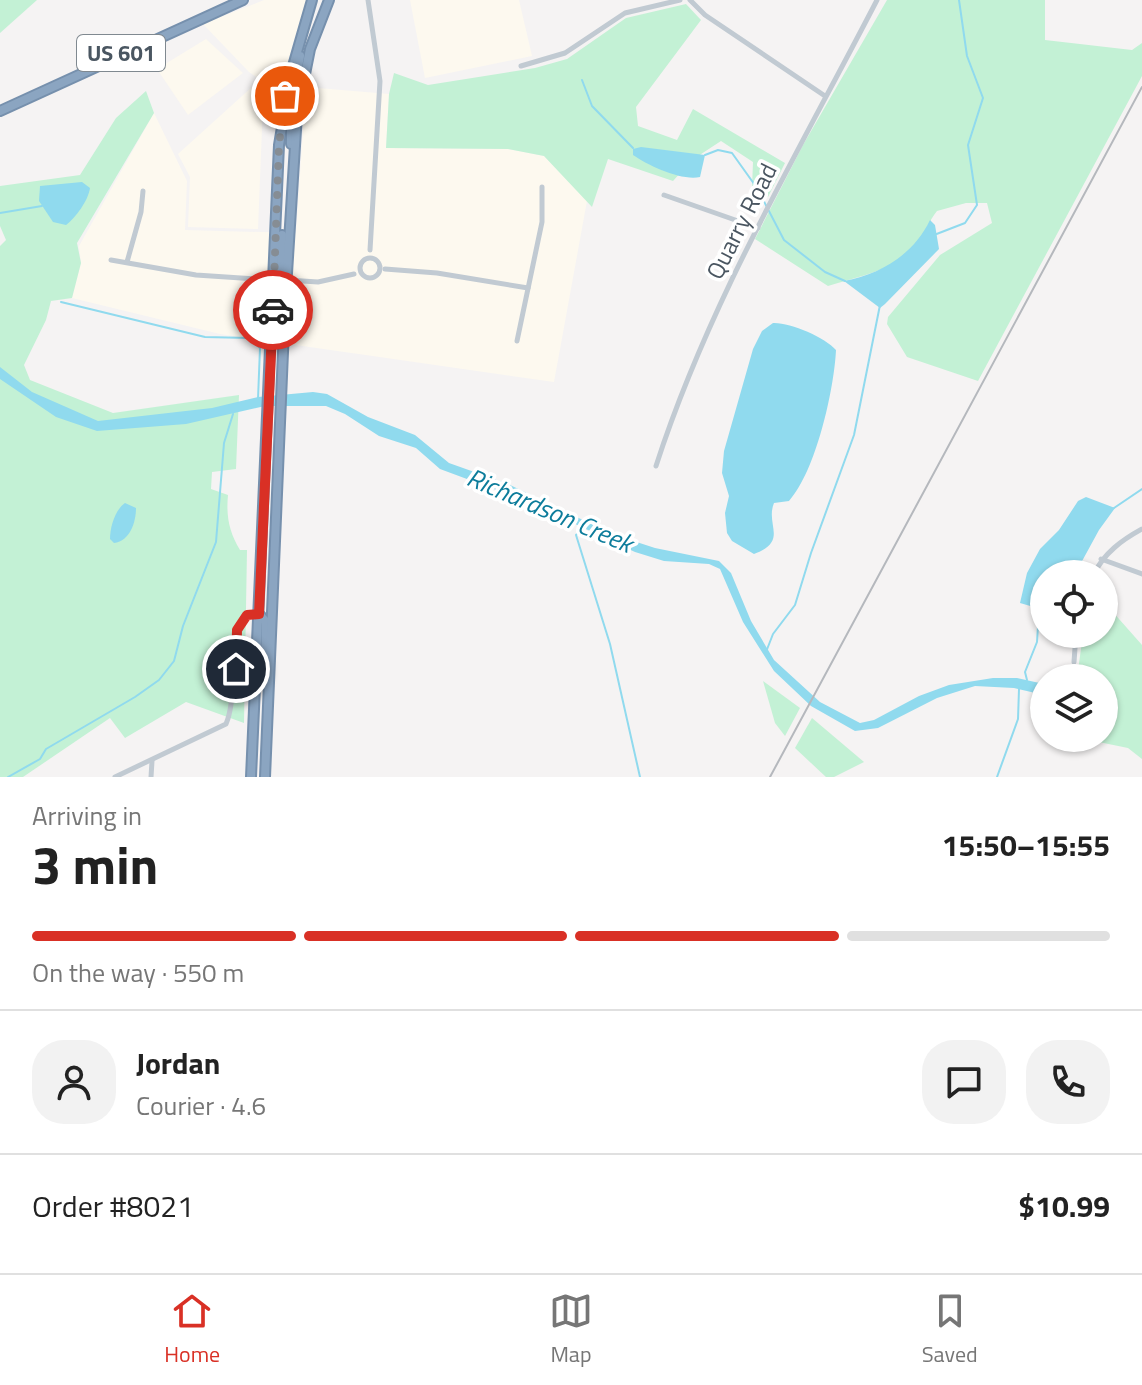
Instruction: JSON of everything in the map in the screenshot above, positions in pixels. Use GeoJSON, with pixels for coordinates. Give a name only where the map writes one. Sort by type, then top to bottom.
{"type":"FeatureCollection","features":[{"type":"Feature","properties":{"kind":"highway","name":"US 601"},"geometry":{"type":"LineString","coordinates":[[0,111],[134,47],[243,0]]}},
{"type":"Feature","properties":{"kind":"highway"},"geometry":{"type":"LineString","coordinates":[[251,777],[285,100],[312,0]]}},
{"type":"Feature","properties":{"kind":"highway"},"geometry":{"type":"LineString","coordinates":[[265,777],[294,156],[299,103],[310,49],[329,0]]}},
{"type":"Feature","properties":{"kind":"highway"},"geometry":{"type":"LineString","coordinates":[[299,103],[293,94],[303,28]]}},
{"type":"Feature","properties":{"kind":"highway"},"geometry":{"type":"LineString","coordinates":[[285,100],[291,105],[290,138],[294,156]]}},
{"type":"Feature","properties":{"kind":"highway"},"geometry":{"type":"LineString","coordinates":[[278,198],[282,226],[281,272],[287,280]]}},
{"type":"Feature","properties":{"kind":"highway"},"geometry":{"type":"LineString","coordinates":[[274,280],[281,285],[284,351]]}},
{"type":"Feature","properties":{"kind":"highway"},"geometry":{"type":"LineString","coordinates":[[264,517],[267,530],[265,603],[272,612]]}},
{"type":"Feature","properties":{"kind":"highway"},"geometry":{"type":"LineString","coordinates":[[259,614],[266,622],[264,703],[268,710]]}},
{"type":"Feature","properties":{"kind":"street"},"geometry":{"type":"LineString","coordinates":[[358,273],[370,258],[380,81],[369,4],[362,0]]}},
{"type":"Feature","properties":{"kind":"street"},"geometry":{"type":"LineString","coordinates":[[521,66],[565,53],[625,13],[680,0]]}},
{"type":"Feature","properties":{"kind":"street"},"geometry":{"type":"LineString","coordinates":[[690,0],[705,15],[825,96]]}},
{"type":"Feature","properties":{"kind":"street","name":"Quarry Road"},"geometry":{"type":"LineString","coordinates":[[656,466],[711,324],[825,96],[877,0]]}},
{"type":"Feature","properties":{"kind":"street"},"geometry":{"type":"LineString","coordinates":[[517,341],[542,222],[542,187]]}},
{"type":"Feature","properties":{"kind":"street"},"geometry":{"type":"LineString","coordinates":[[127,262],[141,212],[143,191]]}},
{"type":"Feature","properties":{"kind":"street"},"geometry":{"type":"LineString","coordinates":[[664,195],[758,228]]}},
{"type":"Feature","properties":{"kind":"street"},"geometry":{"type":"LineString","coordinates":[[370,258],[383,268],[452,275],[528,288]]}},
{"type":"Feature","properties":{"kind":"street"},"geometry":{"type":"LineString","coordinates":[[111,260],[196,275],[274,280]]}},
{"type":"Feature","properties":{"kind":"street"},"geometry":{"type":"LineString","coordinates":[[287,280],[318,282],[358,273],[371,279],[383,268]]}},
{"type":"Feature","properties":{"kind":"street"},"geometry":{"type":"LineString","coordinates":[[1101,559],[1142,529]]}},
{"type":"Feature","properties":{"kind":"street"},"geometry":{"type":"LineString","coordinates":[[1101,559],[1142,574]]}},
{"type":"Feature","properties":{"kind":"street"},"geometry":{"type":"LineString","coordinates":[[115,777],[226,724],[233,705],[237,630],[247,615],[259,614]]}},
{"type":"Feature","properties":{"kind":"street"},"geometry":{"type":"LineString","coordinates":[[1074,662],[1075,648]]}},
{"type":"Feature","properties":{"kind":"street"},"geometry":{"type":"LineString","coordinates":[[151,777],[152,760]]}},
{"type":"Feature","properties":{"kind":"shaded area"},"geometry":{"type":"Polygon","coordinates":[[[264,0],[307,0],[282,88],[278,92],[249,72],[203,24],[264,0]]]}},
{"type":"Feature","properties":{"kind":"shaded area"},"geometry":{"type":"Polygon","coordinates":[[[410,0],[519,0],[532,56],[425,78],[410,0]]]}},
{"type":"Feature","properties":{"kind":"shaded area"},"geometry":{"type":"Polygon","coordinates":[[[206,39],[243,73],[188,115],[157,69],[206,39]]]}},
{"type":"Feature","properties":{"kind":"shaded area"},"geometry":{"type":"Polygon","coordinates":[[[252,87],[263,103],[258,229],[188,227],[190,177],[178,154],[252,87]]]}},
{"type":"Feature","properties":{"kind":"shaded area"},"geometry":{"type":"Polygon","coordinates":[[[306,87],[389,94],[386,148],[508,149],[544,156],[587,201],[554,382],[220,334],[72,298],[81,263],[79,246],[154,113],[187,181],[185,230],[296,233],[306,87]]]}},
{"type":"Feature","properties":{"kind":"green space"},"geometry":{"type":"Polygon","coordinates":[[[0,0],[37,0],[0,33],[0,0]]]}},
{"type":"Feature","properties":{"kind":"green space"},"geometry":{"type":"Polygon","coordinates":[[[887,0],[1045,0],[1045,40],[1132,50],[1142,43],[1142,76],[978,381],[907,357],[887,324],[888,317],[940,255],[992,223],[987,203],[966,203],[937,211],[917,243],[899,260],[876,271],[828,286],[755,239],[803,145],[887,0]]]}},
{"type":"Feature","properties":{"kind":"green space"},"geometry":{"type":"Polygon","coordinates":[[[686,4],[701,20],[636,107],[638,126],[677,140],[693,109],[785,163],[768,197],[752,188],[753,162],[721,141],[692,160],[673,181],[608,159],[592,207],[544,156],[508,149],[386,148],[389,94],[394,73],[428,85],[535,68],[567,59],[626,18],[686,4]]]}},
{"type":"Feature","properties":{"kind":"green space"},"geometry":{"type":"Polygon","coordinates":[[[146,91],[154,113],[77,243],[81,263],[72,298],[51,301],[46,320],[24,365],[30,380],[113,413],[239,395],[236,469],[212,472],[211,489],[228,495],[228,517],[233,537],[240,550],[247,550],[244,723],[186,702],[125,738],[110,718],[23,777],[0,777],[0,246],[6,240],[0,226],[0,186],[80,175],[116,118],[146,91]]]}},
{"type":"Feature","properties":{"kind":"green space"},"geometry":{"type":"Polygon","coordinates":[[[1118,618],[1142,645],[1142,759],[1128,748],[1118,746],[1118,664],[1079,664],[1081,648],[1118,648],[1118,618]]]}},
{"type":"Feature","properties":{"kind":"green space"},"geometry":{"type":"Polygon","coordinates":[[[763,681],[800,708],[785,736],[775,723],[763,681]]]}},
{"type":"Feature","properties":{"kind":"green space"},"geometry":{"type":"Polygon","coordinates":[[[812,718],[864,762],[834,777],[826,777],[795,748],[812,718]]]}},
{"type":"Feature","properties":{"kind":"water"},"geometry":{"type":"Polygon","coordinates":[[[641,147],[705,155],[700,177],[675,175],[648,164],[633,155],[633,149],[641,147]]]}},
{"type":"Feature","properties":{"kind":"water"},"geometry":{"type":"Polygon","coordinates":[[[82,182],[90,188],[74,218],[66,225],[53,222],[39,201],[40,186],[82,182]]]}},
{"type":"Feature","properties":{"kind":"water"},"geometry":{"type":"Polygon","coordinates":[[[930,220],[935,225],[939,249],[880,308],[844,281],[871,273],[894,261],[915,243],[930,220]]]}},
{"type":"Feature","properties":{"kind":"water"},"geometry":{"type":"Polygon","coordinates":[[[773,323],[806,331],[836,350],[832,386],[815,451],[799,488],[789,501],[774,503],[771,544],[754,554],[732,541],[727,533],[725,513],[729,496],[722,473],[724,451],[753,349],[762,331],[773,323]]]}},
{"type":"Feature","properties":{"kind":"water","name":"Richardson Creek"},"geometry":{"type":"Polygon","coordinates":[[[0,367],[32,392],[98,421],[212,408],[258,397],[313,392],[327,394],[368,417],[415,435],[449,463],[508,484],[612,534],[655,548],[719,561],[731,573],[751,621],[774,660],[820,702],[860,723],[874,720],[919,696],[949,685],[993,678],[1017,678],[1030,681],[1030,692],[975,686],[937,698],[878,728],[855,731],[811,706],[774,671],[743,622],[720,569],[709,564],[664,561],[635,552],[526,501],[440,469],[416,448],[379,436],[326,406],[265,406],[186,424],[97,431],[56,417],[0,379],[0,367]]]}},
{"type":"Feature","properties":{"kind":"water"},"geometry":{"type":"Polygon","coordinates":[[[1086,497],[1115,508],[1083,560],[1034,560],[1040,549],[1059,530],[1078,501],[1086,497]]]}},
{"type":"Feature","properties":{"kind":"water"},"geometry":{"type":"Polygon","coordinates":[[[125,503],[136,508],[135,519],[128,535],[114,543],[110,539],[112,524],[125,503]]]}},
{"type":"Feature","properties":{"kind":"water"},"geometry":{"type":"Polygon","coordinates":[[[1030,567],[1030,606],[1020,603],[1030,567]]]}},
{"type":"Feature","properties":{"kind":"waterway"},"geometry":{"type":"LineString","coordinates":[[934,235],[965,223],[977,205],[968,145],[983,98],[967,56],[959,0]]}},
{"type":"Feature","properties":{"kind":"waterway"},"geometry":{"type":"LineString","coordinates":[[582,80],[592,106],[633,148]]}},
{"type":"Feature","properties":{"kind":"waterway"},"geometry":{"type":"LineString","coordinates":[[705,155],[718,150],[732,153],[757,188],[784,240],[825,272],[845,281]]}},
{"type":"Feature","properties":{"kind":"waterway"},"geometry":{"type":"LineString","coordinates":[[0,213],[42,206]]}},
{"type":"Feature","properties":{"kind":"waterway"},"geometry":{"type":"LineString","coordinates":[[61,302],[205,337],[249,338],[260,348],[258,399]]}},
{"type":"Feature","properties":{"kind":"waterway"},"geometry":{"type":"LineString","coordinates":[[766,652],[773,634],[795,605],[854,435],[880,305]]}},
{"type":"Feature","properties":{"kind":"waterway"},"geometry":{"type":"LineString","coordinates":[[8,777],[40,759],[46,749],[135,697],[159,680],[174,661],[183,626],[216,542],[224,443],[233,414]]}},
{"type":"Feature","properties":{"kind":"waterway"},"geometry":{"type":"LineString","coordinates":[[1114,508],[1142,489]]}},
{"type":"Feature","properties":{"kind":"waterway","name":"Richardson Creek"},"geometry":{"type":"LineString","coordinates":[[584,527],[576,535],[610,644],[640,777]]}},
{"type":"Feature","properties":{"kind":"waterway"},"geometry":{"type":"LineString","coordinates":[[1027,680],[1025,672],[1035,648]]}},
{"type":"Feature","properties":{"kind":"waterway"},"geometry":{"type":"LineString","coordinates":[[997,777],[1018,719],[1019,689]]}},
{"type":"Feature","properties":{"kind":"railway"},"geometry":{"type":"LineString","coordinates":[[770,777],[1142,87]]}},
{"type":"Feature","properties":{"kind":"way so far"},"geometry":{"type":"LineString","coordinates":[[273,310],[279,145],[285,96]]}},
{"type":"Feature","properties":{"kind":"route"},"geometry":{"type":"LineString","coordinates":[[236,669],[239,624],[247,615],[259,614],[273,310]]}}]}
